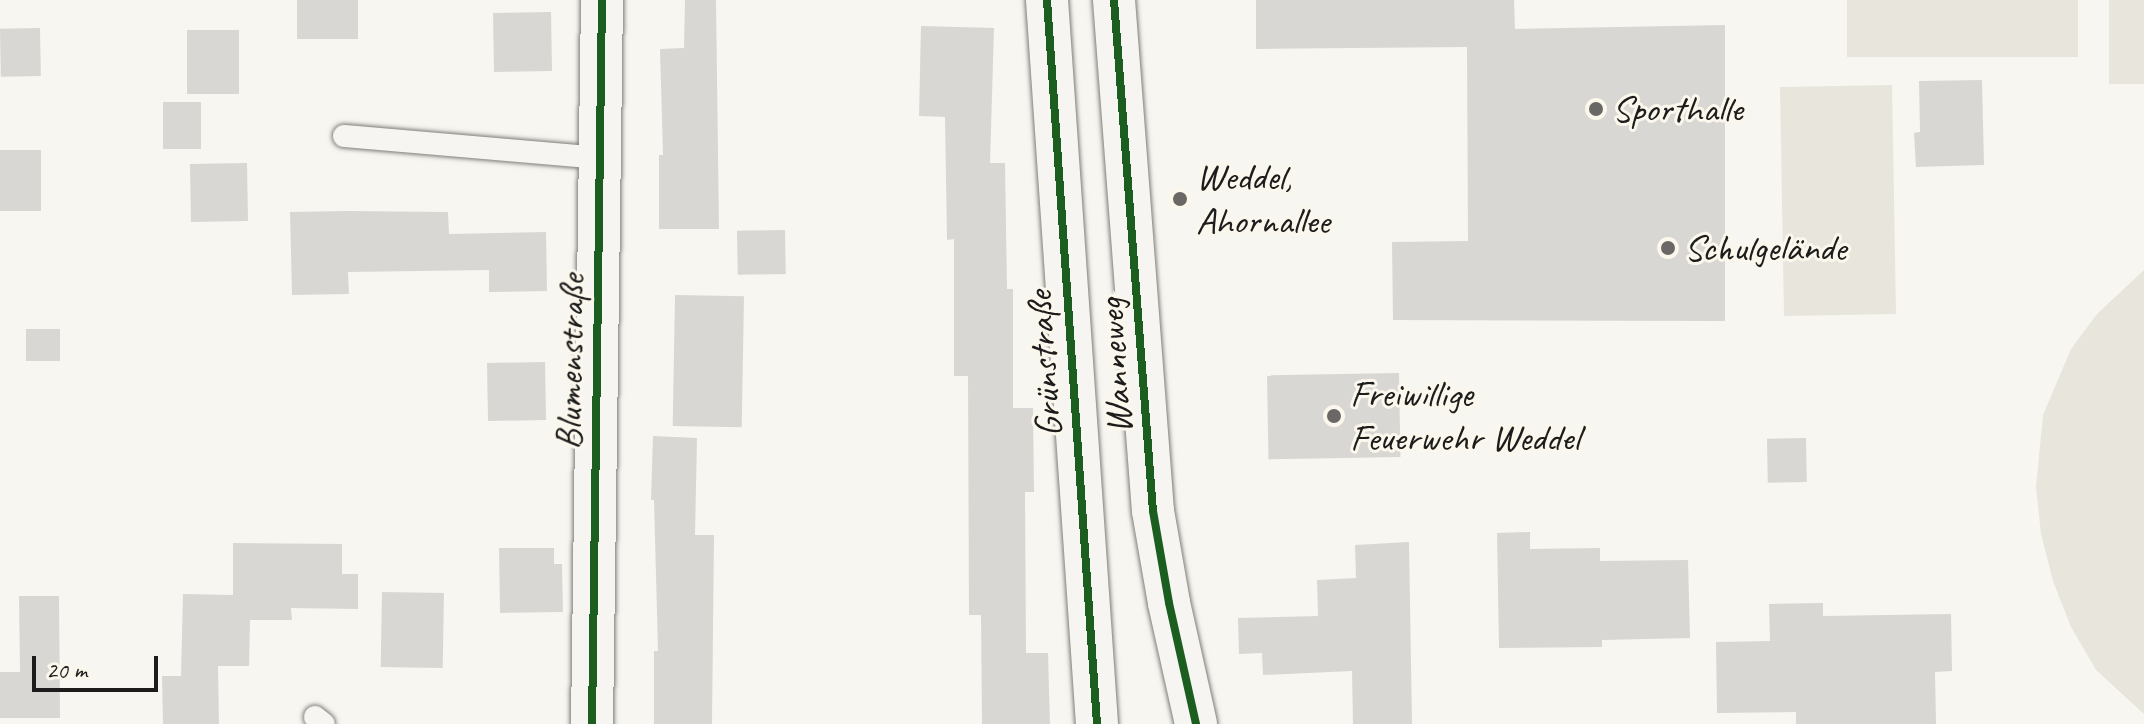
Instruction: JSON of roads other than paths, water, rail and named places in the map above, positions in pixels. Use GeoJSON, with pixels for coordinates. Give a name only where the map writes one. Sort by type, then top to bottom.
{"type":"FeatureCollection","features":[{"type":"Feature","properties":{"kind":"street","name":"Blumenstraße"},"geometry":{"type":"LineString","coordinates":[[592,724],[602,0]]}},
{"type":"Feature","properties":{"kind":"street","name":"Grünstraße"},"geometry":{"type":"LineString","coordinates":[[1047,0],[1097,724]]}},
{"type":"Feature","properties":{"kind":"street","name":"Wanneweg"},"geometry":{"type":"LineString","coordinates":[[1114,0],[1153,511],[1169,603],[1196,724]]}},
{"type":"Feature","properties":{"kind":"lane"},"geometry":{"type":"LineString","coordinates":[[344,136],[601,158]]}},
{"type":"Feature","properties":{"kind":"place","name":"Sporthalle"},"geometry":{"type":"Point","coordinates":[1596,109]}},
{"type":"Feature","properties":{"kind":"place","name":"Weddel, Ahornallee"},"geometry":{"type":"Point","coordinates":[1180,199]}},
{"type":"Feature","properties":{"kind":"place","name":"Schulgelände"},"geometry":{"type":"Point","coordinates":[1668,248]}},
{"type":"Feature","properties":{"kind":"place","name":"Freiwillige Feuerwehr Weddel"},"geometry":{"type":"Point","coordinates":[1334,416]}}]}
